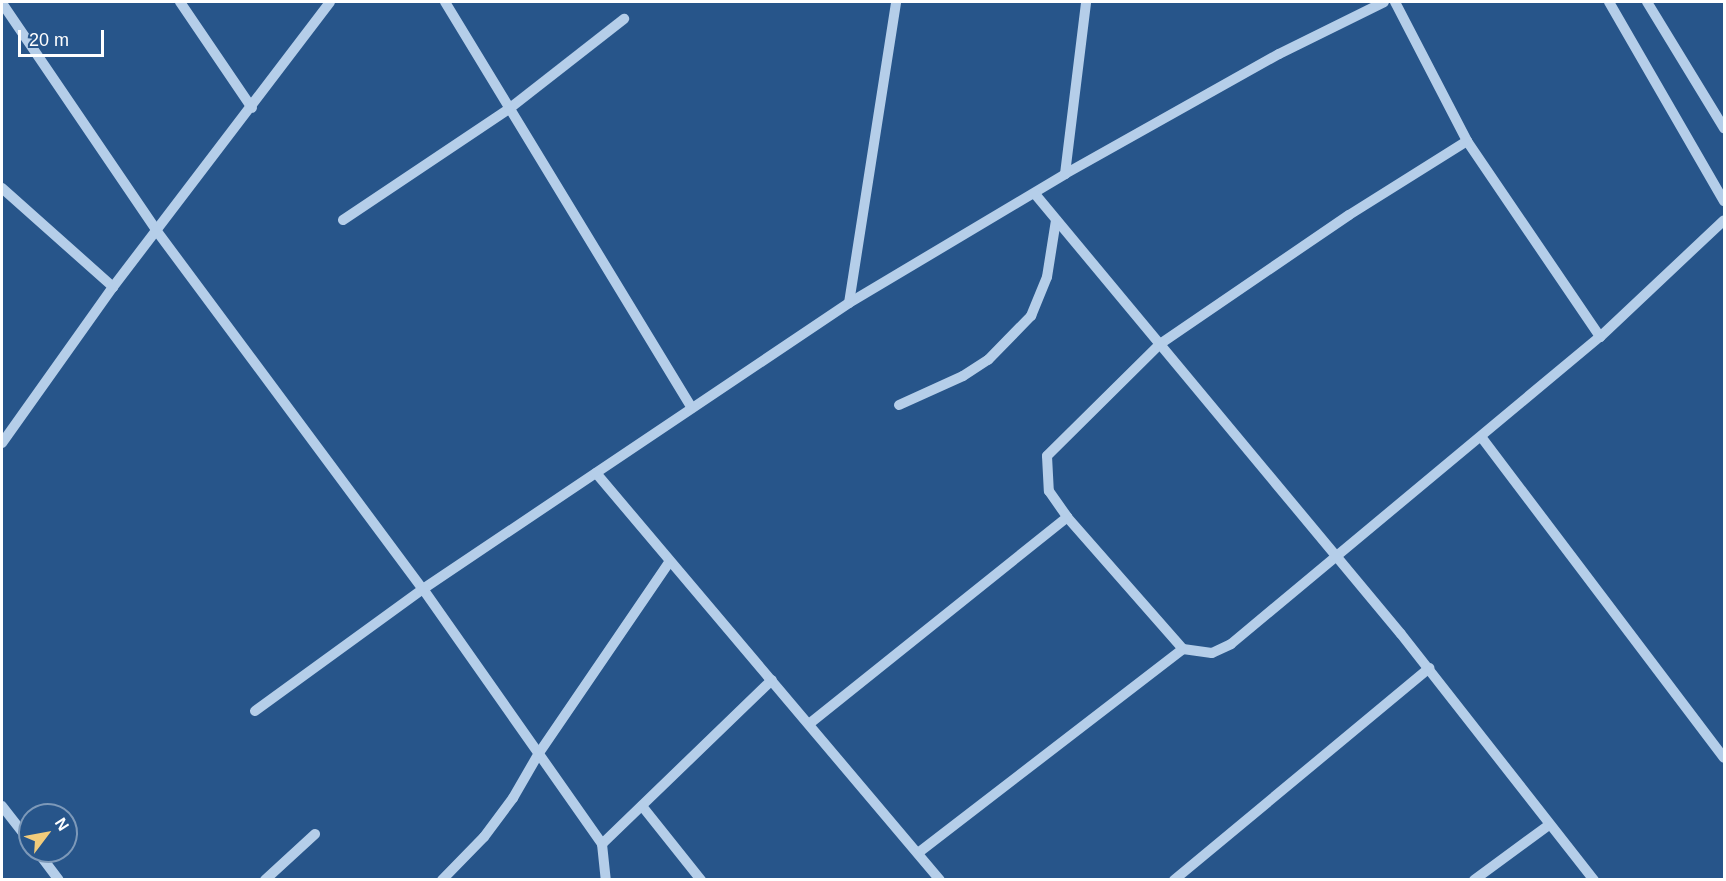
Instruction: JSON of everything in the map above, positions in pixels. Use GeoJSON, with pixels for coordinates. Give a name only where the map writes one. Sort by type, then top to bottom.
{"type":"FeatureCollection","features":[{"type":"Feature","properties":{"kind":"street"},"geometry":{"type":"LineString","coordinates":[[180,2],[252,108]]}},
{"type":"Feature","properties":{"kind":"street"},"geometry":{"type":"LineString","coordinates":[[2,442],[113,287],[252,108],[330,2]]}},
{"type":"Feature","properties":{"kind":"street"},"geometry":{"type":"LineString","coordinates":[[445,2],[693,408]]}},
{"type":"Feature","properties":{"kind":"street"},"geometry":{"type":"LineString","coordinates":[[849,303],[896,2]]}},
{"type":"Feature","properties":{"kind":"street"},"geometry":{"type":"LineString","coordinates":[[1065,174],[1086,2]]}},
{"type":"Feature","properties":{"kind":"street"},"geometry":{"type":"LineString","coordinates":[[255,711],[423,589],[849,303],[1065,174],[1279,54],[1384,2]]}},
{"type":"Feature","properties":{"kind":"street"},"geometry":{"type":"LineString","coordinates":[[1395,2],[1467,141],[1600,337]]}},
{"type":"Feature","properties":{"kind":"street"},"geometry":{"type":"LineString","coordinates":[[1610,2],[1725,201]]}},
{"type":"Feature","properties":{"kind":"street"},"geometry":{"type":"LineString","coordinates":[[1647,2],[1725,129]]}},
{"type":"Feature","properties":{"kind":"street"},"geometry":{"type":"LineString","coordinates":[[2,3],[156,230],[423,589],[602,844],[606,879]]}},
{"type":"Feature","properties":{"kind":"street"},"geometry":{"type":"LineString","coordinates":[[344,220],[510,108],[624,19]]}},
{"type":"Feature","properties":{"kind":"street"},"geometry":{"type":"LineString","coordinates":[[1467,141],[1349,215],[1160,344],[1047,456],[1049,491],[1067,517],[1183,649],[1202,654],[1221,650],[1335,555],[1482,438],[1600,337],[1725,220]]}},
{"type":"Feature","properties":{"kind":"street"},"geometry":{"type":"LineString","coordinates":[[2,188],[113,287]]}},
{"type":"Feature","properties":{"kind":"street"},"geometry":{"type":"LineString","coordinates":[[1035,194],[1429,668],[1549,825],[1594,879]]}},
{"type":"Feature","properties":{"kind":"street"},"geometry":{"type":"LineString","coordinates":[[899,405],[988,360],[1031,316],[1047,278],[1056,220]]}},
{"type":"Feature","properties":{"kind":"street"},"geometry":{"type":"LineString","coordinates":[[1482,438],[1725,758]]}},
{"type":"Feature","properties":{"kind":"street"},"geometry":{"type":"LineString","coordinates":[[596,473],[940,879]]}},
{"type":"Feature","properties":{"kind":"street"},"geometry":{"type":"LineString","coordinates":[[809,724],[1067,517]]}},
{"type":"Feature","properties":{"kind":"street"},"geometry":{"type":"LineString","coordinates":[[442,879],[484,837],[670,561]]}},
{"type":"Feature","properties":{"kind":"street"},"geometry":{"type":"LineString","coordinates":[[918,853],[1183,649]]}},
{"type":"Feature","properties":{"kind":"street"},"geometry":{"type":"LineString","coordinates":[[1174,879],[1429,668]]}},
{"type":"Feature","properties":{"kind":"street"},"geometry":{"type":"LineString","coordinates":[[602,844],[772,680]]}},
{"type":"Feature","properties":{"kind":"street"},"geometry":{"type":"LineString","coordinates":[[2,806],[18,827]]}},
{"type":"Feature","properties":{"kind":"street"},"geometry":{"type":"LineString","coordinates":[[642,806],[701,879]]}},
{"type":"Feature","properties":{"kind":"street"},"geometry":{"type":"LineString","coordinates":[[1473,879],[1549,825]]}},
{"type":"Feature","properties":{"kind":"street"},"geometry":{"type":"LineString","coordinates":[[265,879],[315,834]]}},
{"type":"Feature","properties":{"kind":"street"},"geometry":{"type":"LineString","coordinates":[[46,863],[59,879]]}}]}
